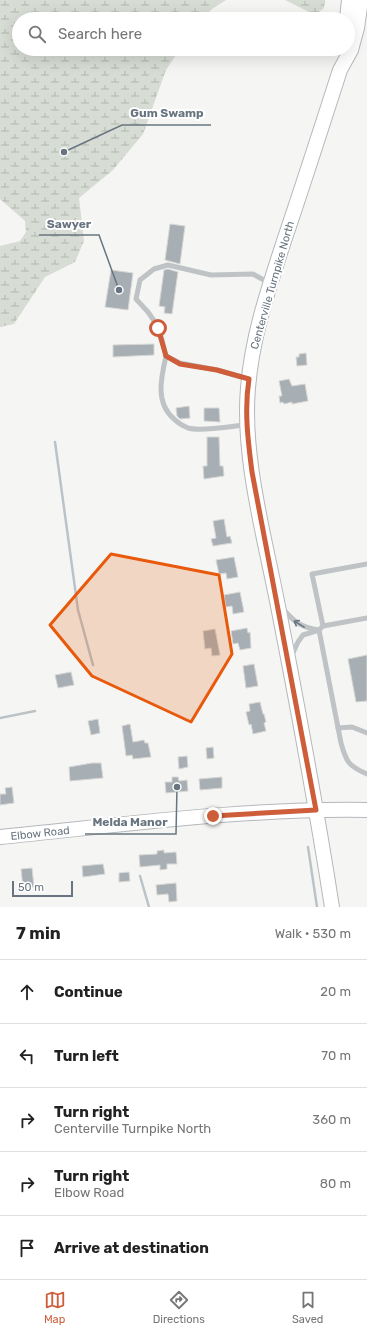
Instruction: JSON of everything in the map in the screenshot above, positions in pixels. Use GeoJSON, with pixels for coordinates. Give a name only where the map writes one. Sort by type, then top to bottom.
{"type":"FeatureCollection","features":[{"type":"Feature","properties":{"kind":"main road","name":"Centerville Turnpike North"},"geometry":{"type":"LineString","coordinates":[[349,0],[359,11],[355,30]]}},
{"type":"Feature","properties":{"kind":"main road","name":"Centerville Turnpike North"},"geometry":{"type":"LineString","coordinates":[[340,70],[341,56]]}},
{"type":"Feature","properties":{"kind":"main road","name":"Centerville Turnpike North"},"geometry":{"type":"LineString","coordinates":[[332,907],[289,661],[252,472],[247,425],[247,389],[251,357],[270,284],[340,70],[348,56]]}},
{"type":"Feature","properties":{"kind":"main road","name":"Elbow Road"},"geometry":{"type":"LineString","coordinates":[[0,837],[213,816],[316,810],[367,810]]}},
{"type":"Feature","properties":{"kind":"lane"},"geometry":{"type":"LineString","coordinates":[[247,425],[197,429],[188,428],[170,416],[161,397],[166,356],[158,328],[148,312],[136,299],[140,280],[154,269],[168,265],[211,275],[252,274],[270,284]]}},
{"type":"Feature","properties":{"kind":"lane"},"geometry":{"type":"LineString","coordinates":[[166,356],[180,364],[217,370],[249,379]]}},
{"type":"Feature","properties":{"kind":"lane"},"geometry":{"type":"LineString","coordinates":[[367,564],[312,574],[338,728],[346,760],[357,770],[367,774]]}},
{"type":"Feature","properties":{"kind":"lane"},"geometry":{"type":"LineString","coordinates":[[277,604],[301,626],[321,628]]}},
{"type":"Feature","properties":{"kind":"lane"},"geometry":{"type":"LineString","coordinates":[[289,661],[298,642],[304,635],[321,628],[367,618]]}},
{"type":"Feature","properties":{"kind":"lane"},"geometry":{"type":"LineString","coordinates":[[338,728],[352,727],[367,733]]}},
{"type":"Feature","properties":{"kind":"highlighted area"},"geometry":{"type":"Polygon","coordinates":[[[111,554],[219,575],[232,654],[191,722],[92,676],[50,625],[111,554]]]}},
{"type":"Feature","properties":{"kind":"green space"},"geometry":{"type":"Polygon","coordinates":[[[0,0],[226,0],[209,12],[12,12],[12,56],[175,56],[166,70],[143,134],[113,170],[79,198],[84,241],[75,262],[45,277],[14,324],[0,327],[0,246],[20,241],[26,232],[25,221],[0,199],[0,0]]]}},
{"type":"Feature","properties":{"kind":"green space"},"geometry":{"type":"Polygon","coordinates":[[[285,0],[325,0],[324,8],[319,12],[309,12],[285,0]]]}},
{"type":"Feature","properties":{"kind":"building"},"geometry":{"type":"Polygon","coordinates":[[[170,224],[185,226],[180,264],[165,260],[170,224]]]}},
{"type":"Feature","properties":{"kind":"building"},"geometry":{"type":"Polygon","coordinates":[[[168,269],[178,272],[172,314],[164,313],[165,307],[159,306],[164,270],[168,269]]]}},
{"type":"Feature","properties":{"kind":"building"},"geometry":{"type":"Polygon","coordinates":[[[111,270],[133,273],[128,310],[105,307],[111,270]]]}},
{"type":"Feature","properties":{"kind":"building"},"geometry":{"type":"Polygon","coordinates":[[[154,344],[154,355],[113,357],[113,345],[154,344]]]}},
{"type":"Feature","properties":{"kind":"building"},"geometry":{"type":"Polygon","coordinates":[[[306,353],[307,365],[297,366],[296,357],[299,357],[299,354],[306,353]]]}},
{"type":"Feature","properties":{"kind":"building"},"geometry":{"type":"Polygon","coordinates":[[[289,379],[292,386],[305,384],[308,401],[292,404],[292,402],[284,404],[283,402],[280,403],[279,396],[282,396],[279,381],[289,379]]]}},
{"type":"Feature","properties":{"kind":"building"},"geometry":{"type":"Polygon","coordinates":[[[189,406],[190,418],[180,419],[177,416],[176,408],[189,406]]]}},
{"type":"Feature","properties":{"kind":"building"},"geometry":{"type":"Polygon","coordinates":[[[204,408],[219,408],[220,422],[204,421],[204,408]]]}},
{"type":"Feature","properties":{"kind":"building"},"geometry":{"type":"Polygon","coordinates":[[[207,437],[219,437],[220,466],[223,466],[224,476],[204,479],[203,466],[207,466],[207,437]]]}},
{"type":"Feature","properties":{"kind":"building"},"geometry":{"type":"Polygon","coordinates":[[[224,519],[227,537],[230,536],[232,543],[213,546],[211,539],[216,538],[213,521],[224,519]]]}},
{"type":"Feature","properties":{"kind":"building"},"geometry":{"type":"Polygon","coordinates":[[[234,557],[238,577],[227,579],[226,573],[219,574],[216,560],[234,557]]]}},
{"type":"Feature","properties":{"kind":"building"},"geometry":{"type":"Polygon","coordinates":[[[240,592],[244,612],[233,614],[232,606],[226,607],[224,595],[240,592]]]}},
{"type":"Feature","properties":{"kind":"building"},"geometry":{"type":"Polygon","coordinates":[[[247,628],[248,633],[250,632],[251,648],[240,650],[238,643],[233,644],[231,631],[247,628]]]}},
{"type":"Feature","properties":{"kind":"building"},"geometry":{"type":"Polygon","coordinates":[[[215,629],[220,655],[212,656],[211,648],[205,649],[203,631],[215,629]]]}},
{"type":"Feature","properties":{"kind":"building"},"geometry":{"type":"Polygon","coordinates":[[[367,655],[367,701],[356,702],[348,659],[367,655]]]}},
{"type":"Feature","properties":{"kind":"building"},"geometry":{"type":"Polygon","coordinates":[[[254,664],[258,686],[246,688],[243,666],[254,664]]]}},
{"type":"Feature","properties":{"kind":"building"},"geometry":{"type":"Polygon","coordinates":[[[71,672],[74,685],[58,688],[55,675],[71,672]]]}},
{"type":"Feature","properties":{"kind":"building"},"geometry":{"type":"Polygon","coordinates":[[[260,702],[266,722],[264,723],[266,731],[253,734],[246,712],[250,711],[249,704],[260,702]]]}},
{"type":"Feature","properties":{"kind":"building"},"geometry":{"type":"Polygon","coordinates":[[[98,719],[100,733],[91,735],[88,721],[98,719]]]}},
{"type":"Feature","properties":{"kind":"building"},"geometry":{"type":"Polygon","coordinates":[[[130,724],[133,742],[144,740],[145,743],[148,743],[151,757],[133,759],[132,755],[126,756],[122,726],[130,724]]]}},
{"type":"Feature","properties":{"kind":"building"},"geometry":{"type":"Polygon","coordinates":[[[213,747],[214,758],[207,759],[206,748],[213,747]]]}},
{"type":"Feature","properties":{"kind":"building"},"geometry":{"type":"Polygon","coordinates":[[[187,756],[188,767],[179,769],[178,757],[187,756]]]}},
{"type":"Feature","properties":{"kind":"building"},"geometry":{"type":"Polygon","coordinates":[[[101,763],[103,778],[70,781],[69,767],[101,763]]]}},
{"type":"Feature","properties":{"kind":"building"},"geometry":{"type":"Polygon","coordinates":[[[172,777],[178,777],[179,781],[187,780],[188,791],[166,793],[165,782],[172,782],[172,777]]]}},
{"type":"Feature","properties":{"kind":"building"},"geometry":{"type":"Polygon","coordinates":[[[222,777],[222,788],[200,790],[199,779],[222,777]]]}},
{"type":"Feature","properties":{"kind":"building"},"geometry":{"type":"Polygon","coordinates":[[[12,787],[14,803],[0,805],[0,794],[6,794],[5,788],[12,787]]]}},
{"type":"Feature","properties":{"kind":"building"},"geometry":{"type":"Polygon","coordinates":[[[164,850],[164,853],[176,852],[177,864],[167,864],[167,869],[160,870],[160,865],[140,867],[139,855],[157,854],[157,851],[164,850]]]}},
{"type":"Feature","properties":{"kind":"building"},"geometry":{"type":"Polygon","coordinates":[[[103,864],[105,874],[83,877],[82,866],[103,864]]]}},
{"type":"Feature","properties":{"kind":"building"},"geometry":{"type":"Polygon","coordinates":[[[32,868],[34,887],[23,888],[21,869],[32,868]]]}},
{"type":"Feature","properties":{"kind":"building"},"geometry":{"type":"Polygon","coordinates":[[[129,872],[130,881],[119,882],[119,873],[129,872]]]}},
{"type":"Feature","properties":{"kind":"building"},"geometry":{"type":"Polygon","coordinates":[[[176,883],[177,901],[169,902],[168,894],[157,895],[156,885],[176,883]]]}},
{"type":"Feature","properties":{"kind":"waterway"},"geometry":{"type":"LineString","coordinates":[[55,442],[78,610],[93,665]]}},
{"type":"Feature","properties":{"kind":"waterway"},"geometry":{"type":"LineString","coordinates":[[0,718],[35,711]]}},
{"type":"Feature","properties":{"kind":"waterway"},"geometry":{"type":"LineString","coordinates":[[308,847],[317,907]]}},
{"type":"Feature","properties":{"kind":"waterway"},"geometry":{"type":"LineString","coordinates":[[140,876],[149,907]]}},
{"type":"Feature","properties":{"kind":"place","name":"Gum Swamp"},"geometry":{"type":"Point","coordinates":[64,152]}},
{"type":"Feature","properties":{"kind":"place","name":"Sawyer"},"geometry":{"type":"Point","coordinates":[119,290]}},
{"type":"Feature","properties":{"kind":"place","name":"Melda Manor"},"geometry":{"type":"Point","coordinates":[177,787]}},
{"type":"Feature","properties":{"kind":"route"},"geometry":{"type":"LineString","coordinates":[[158,328],[166,356],[180,364],[217,370],[249,379],[247,389],[247,433],[252,472],[316,810],[213,816]]}}]}
